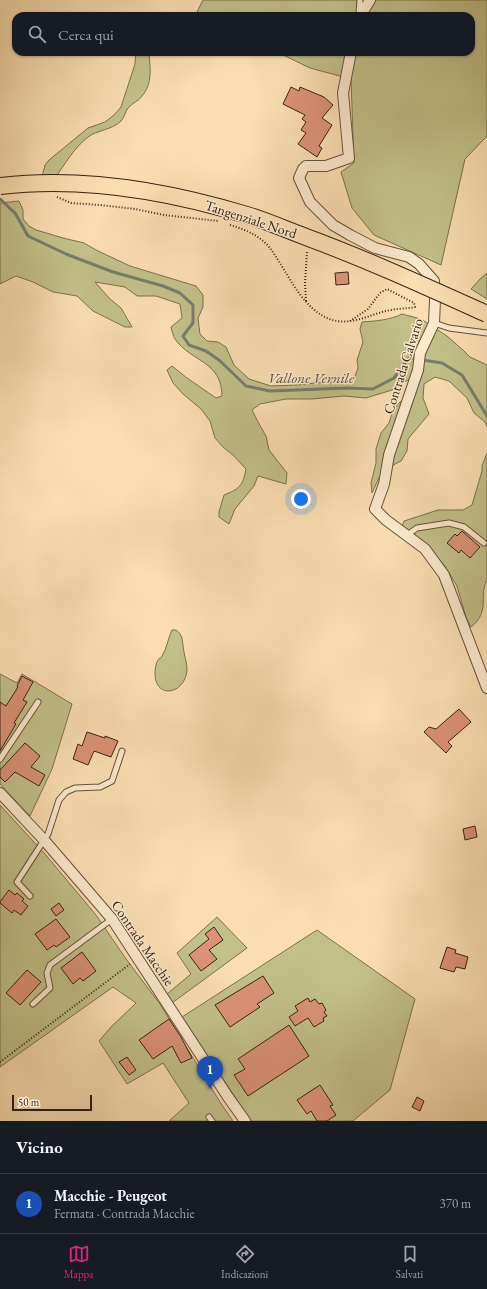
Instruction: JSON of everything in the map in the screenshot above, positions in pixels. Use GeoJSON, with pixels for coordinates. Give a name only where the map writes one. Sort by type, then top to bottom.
{"type":"FeatureCollection","features":[{"type":"Feature","properties":{"kind":"main road","name":"Tangenziale Nord"},"geometry":{"type":"LineString","coordinates":[[0,186],[46,183],[93,184],[142,190],[204,203],[248,215],[362,258],[487,314]]}},
{"type":"Feature","properties":{"kind":"street"},"geometry":{"type":"LineString","coordinates":[[362,12],[370,0]]}},
{"type":"Feature","properties":{"kind":"street","name":"Contrada Calvario"},"geometry":{"type":"LineString","coordinates":[[350,56],[342,93],[349,158],[326,166],[306,166],[303,169],[300,178],[310,202],[333,225],[375,248],[409,257],[419,264],[434,281],[436,300],[434,323],[420,352],[418,370],[389,455],[384,484],[375,509],[386,520],[426,549],[444,575],[487,688]]}},
{"type":"Feature","properties":{"kind":"street","name":"Contrada Macchie"},"geometry":{"type":"LineString","coordinates":[[0,793],[44,840],[112,919],[228,1097],[246,1121]]}},
{"type":"Feature","properties":{"kind":"lane"},"geometry":{"type":"LineString","coordinates":[[359,12],[360,0]]}},
{"type":"Feature","properties":{"kind":"lane"},"geometry":{"type":"LineString","coordinates":[[434,323],[449,328],[487,333]]}},
{"type":"Feature","properties":{"kind":"lane"},"geometry":{"type":"LineString","coordinates":[[407,534],[417,528],[449,523],[464,527],[484,543]]}},
{"type":"Feature","properties":{"kind":"lane"},"geometry":{"type":"LineString","coordinates":[[0,759],[38,702]]}},
{"type":"Feature","properties":{"kind":"lane"},"geometry":{"type":"LineString","coordinates":[[30,896],[17,882],[48,834],[59,800],[66,792],[75,788],[100,787],[112,781],[122,751]]}},
{"type":"Feature","properties":{"kind":"lane"},"geometry":{"type":"LineString","coordinates":[[33,1004],[50,988],[47,973],[50,965],[112,919]]}},
{"type":"Feature","properties":{"kind":"path"},"geometry":{"type":"LineString","coordinates":[[57,197],[71,203],[135,209],[217,221],[254,234],[268,246],[306,302],[325,318],[350,322],[377,315],[389,310],[415,307],[414,303],[387,289],[380,293],[368,308],[350,322]]}},
{"type":"Feature","properties":{"kind":"path"},"geometry":{"type":"LineString","coordinates":[[306,302],[305,283],[307,250]]}},
{"type":"Feature","properties":{"kind":"path"},"geometry":{"type":"LineString","coordinates":[[0,1062],[137,959]]}},
{"type":"Feature","properties":{"kind":"shaded area"},"geometry":{"type":"Polygon","coordinates":[[[203,0],[487,0],[487,136],[465,159],[441,265],[374,235],[352,208],[341,172],[354,163],[351,79],[310,68],[285,56],[475,56],[475,12],[197,12],[203,0]]]}},
{"type":"Feature","properties":{"kind":"shaded area"},"geometry":{"type":"Polygon","coordinates":[[[136,56],[149,56],[149,81],[146,91],[141,98],[128,108],[122,120],[117,124],[88,137],[83,141],[70,156],[55,178],[42,177],[45,165],[49,160],[88,128],[105,122],[121,107],[135,64],[136,56]]]}},
{"type":"Feature","properties":{"kind":"shaded area"},"geometry":{"type":"Polygon","coordinates":[[[19,201],[23,210],[23,219],[29,226],[36,230],[84,243],[130,266],[196,286],[203,295],[203,307],[198,318],[200,334],[207,341],[218,342],[226,347],[234,365],[249,379],[271,386],[323,382],[349,382],[354,379],[358,368],[357,360],[363,342],[360,329],[362,322],[388,319],[402,314],[421,319],[447,336],[470,357],[487,365],[487,427],[485,422],[474,413],[467,398],[449,381],[435,377],[424,384],[423,398],[429,414],[408,439],[407,451],[401,461],[395,464],[379,478],[372,493],[371,483],[376,463],[376,449],[381,433],[389,423],[393,410],[400,402],[416,393],[419,378],[408,380],[392,390],[366,398],[344,396],[312,399],[286,399],[260,404],[252,410],[266,436],[269,450],[287,473],[286,484],[258,476],[254,486],[235,509],[229,524],[219,517],[224,495],[240,486],[246,469],[215,438],[210,421],[201,409],[183,394],[173,383],[167,370],[172,366],[216,398],[222,396],[221,384],[217,376],[204,363],[182,347],[174,338],[171,327],[182,318],[180,304],[156,296],[137,296],[125,287],[95,282],[109,298],[121,308],[132,327],[125,327],[93,311],[77,296],[53,292],[33,282],[16,276],[0,284],[0,203],[19,201]]]}},
{"type":"Feature","properties":{"kind":"shaded area"},"geometry":{"type":"Polygon","coordinates":[[[487,273],[487,299],[471,289],[487,273]]]}},
{"type":"Feature","properties":{"kind":"shaded area"},"geometry":{"type":"Polygon","coordinates":[[[487,453],[487,580],[484,588],[483,607],[481,613],[478,620],[471,627],[466,617],[457,586],[445,566],[425,543],[402,527],[404,521],[438,510],[463,510],[472,505],[482,471],[482,466],[487,453]]]}},
{"type":"Feature","properties":{"kind":"shaded area"},"geometry":{"type":"Polygon","coordinates":[[[172,630],[179,632],[182,637],[187,670],[181,685],[170,691],[159,687],[156,681],[155,668],[159,659],[164,653],[172,630]]]}},
{"type":"Feature","properties":{"kind":"shaded area"},"geometry":{"type":"Polygon","coordinates":[[[0,674],[17,683],[22,674],[72,704],[52,769],[30,816],[0,784],[0,674]]]}},
{"type":"Feature","properties":{"kind":"shaded area"},"geometry":{"type":"Polygon","coordinates":[[[0,805],[45,854],[96,915],[126,959],[160,1004],[233,1121],[169,1121],[189,1103],[163,1063],[127,1084],[99,1041],[136,1003],[113,987],[0,1067],[0,805]]]}},
{"type":"Feature","properties":{"kind":"shaded area"},"geometry":{"type":"Polygon","coordinates":[[[217,917],[247,948],[172,1003],[167,994],[191,974],[177,953],[217,917]]]}},
{"type":"Feature","properties":{"kind":"shaded area"},"geometry":{"type":"Polygon","coordinates":[[[317,930],[415,999],[390,1090],[353,1121],[251,1121],[182,1017],[317,930]]]}},
{"type":"Feature","properties":{"kind":"building"},"geometry":{"type":"Polygon","coordinates":[[[291,87],[299,91],[300,87],[324,97],[333,105],[322,118],[332,125],[319,146],[322,148],[317,157],[298,144],[306,133],[301,130],[306,122],[302,119],[305,115],[283,104],[291,87]]]}},
{"type":"Feature","properties":{"kind":"building"},"geometry":{"type":"Polygon","coordinates":[[[348,272],[349,284],[336,285],[335,273],[348,272]]]}},
{"type":"Feature","properties":{"kind":"building"},"geometry":{"type":"Polygon","coordinates":[[[462,531],[480,547],[470,558],[461,550],[459,553],[447,543],[455,534],[457,536],[462,531]]]}},
{"type":"Feature","properties":{"kind":"building"},"geometry":{"type":"Polygon","coordinates":[[[22,676],[33,682],[23,700],[27,702],[14,723],[16,724],[0,751],[0,702],[6,706],[18,687],[17,686],[22,676]]]}},
{"type":"Feature","properties":{"kind":"building"},"geometry":{"type":"Polygon","coordinates":[[[459,709],[471,722],[448,742],[452,746],[446,753],[424,732],[429,727],[436,729],[459,709]]]}},
{"type":"Feature","properties":{"kind":"building"},"geometry":{"type":"Polygon","coordinates":[[[87,732],[118,741],[111,757],[94,751],[88,765],[73,759],[78,744],[82,746],[87,732]]]}},
{"type":"Feature","properties":{"kind":"building"},"geometry":{"type":"Polygon","coordinates":[[[25,743],[40,756],[31,767],[45,775],[39,786],[15,772],[5,782],[0,777],[0,770],[25,743]]]}},
{"type":"Feature","properties":{"kind":"building"},"geometry":{"type":"Polygon","coordinates":[[[475,826],[477,837],[465,840],[463,829],[475,826]]]}},
{"type":"Feature","properties":{"kind":"building"},"geometry":{"type":"Polygon","coordinates":[[[9,890],[15,895],[17,893],[24,899],[22,901],[28,906],[21,915],[14,910],[12,913],[0,903],[9,890]]]}},
{"type":"Feature","properties":{"kind":"building"},"geometry":{"type":"Polygon","coordinates":[[[59,903],[64,910],[56,916],[51,909],[59,903]]]}},
{"type":"Feature","properties":{"kind":"building"},"geometry":{"type":"Polygon","coordinates":[[[56,919],[70,937],[56,947],[54,945],[47,950],[35,934],[56,919]]]}},
{"type":"Feature","properties":{"kind":"building"},"geometry":{"type":"Polygon","coordinates":[[[214,927],[223,940],[209,950],[217,959],[201,971],[189,955],[209,939],[205,934],[214,927]]]}},
{"type":"Feature","properties":{"kind":"building"},"geometry":{"type":"Polygon","coordinates":[[[447,947],[456,950],[455,953],[468,957],[465,969],[456,967],[454,972],[440,968],[447,947]]]}},
{"type":"Feature","properties":{"kind":"building"},"geometry":{"type":"Polygon","coordinates":[[[82,952],[96,971],[83,981],[80,978],[73,984],[61,968],[82,952]]]}},
{"type":"Feature","properties":{"kind":"building"},"geometry":{"type":"Polygon","coordinates":[[[27,970],[41,982],[20,1005],[6,993],[27,970]]]}},
{"type":"Feature","properties":{"kind":"building"},"geometry":{"type":"Polygon","coordinates":[[[263,976],[274,993],[257,1004],[260,1007],[230,1027],[215,1005],[263,976]]]}},
{"type":"Feature","properties":{"kind":"building"},"geometry":{"type":"Polygon","coordinates":[[[308,998],[310,1002],[315,999],[319,1004],[322,1003],[326,1010],[324,1012],[327,1016],[323,1018],[324,1021],[314,1027],[308,1018],[295,1026],[289,1017],[298,1011],[295,1006],[308,998]]]}},
{"type":"Feature","properties":{"kind":"building"},"geometry":{"type":"Polygon","coordinates":[[[169,1019],[192,1058],[181,1063],[172,1046],[153,1059],[139,1040],[169,1019]]]}},
{"type":"Feature","properties":{"kind":"building"},"geometry":{"type":"Polygon","coordinates":[[[289,1025],[309,1056],[248,1096],[234,1075],[245,1069],[238,1059],[289,1025]]]}},
{"type":"Feature","properties":{"kind":"building"},"geometry":{"type":"Polygon","coordinates":[[[127,1057],[136,1070],[129,1075],[119,1062],[127,1057]]]}},
{"type":"Feature","properties":{"kind":"building"},"geometry":{"type":"Polygon","coordinates":[[[320,1085],[333,1105],[330,1106],[336,1115],[327,1121],[317,1121],[311,1111],[307,1114],[297,1100],[320,1085]]]}},
{"type":"Feature","properties":{"kind":"building"},"geometry":{"type":"Polygon","coordinates":[[[417,1097],[424,1101],[420,1111],[412,1107],[417,1097]]]}},
{"type":"Feature","properties":{"kind":"waterway","name":"Vallone Vernile"},"geometry":{"type":"LineString","coordinates":[[0,199],[15,213],[28,236],[66,254],[113,272],[163,286],[180,293],[193,305],[193,323],[183,336],[189,345],[206,351],[219,360],[246,386],[270,391],[347,388],[373,389],[394,378],[409,358],[442,363],[462,375],[487,416]]}},
{"type":"Feature","properties":{"kind":"place","name":"Macchie - Peugeot"},"geometry":{"type":"Point","coordinates":[210,1089]}}]}
